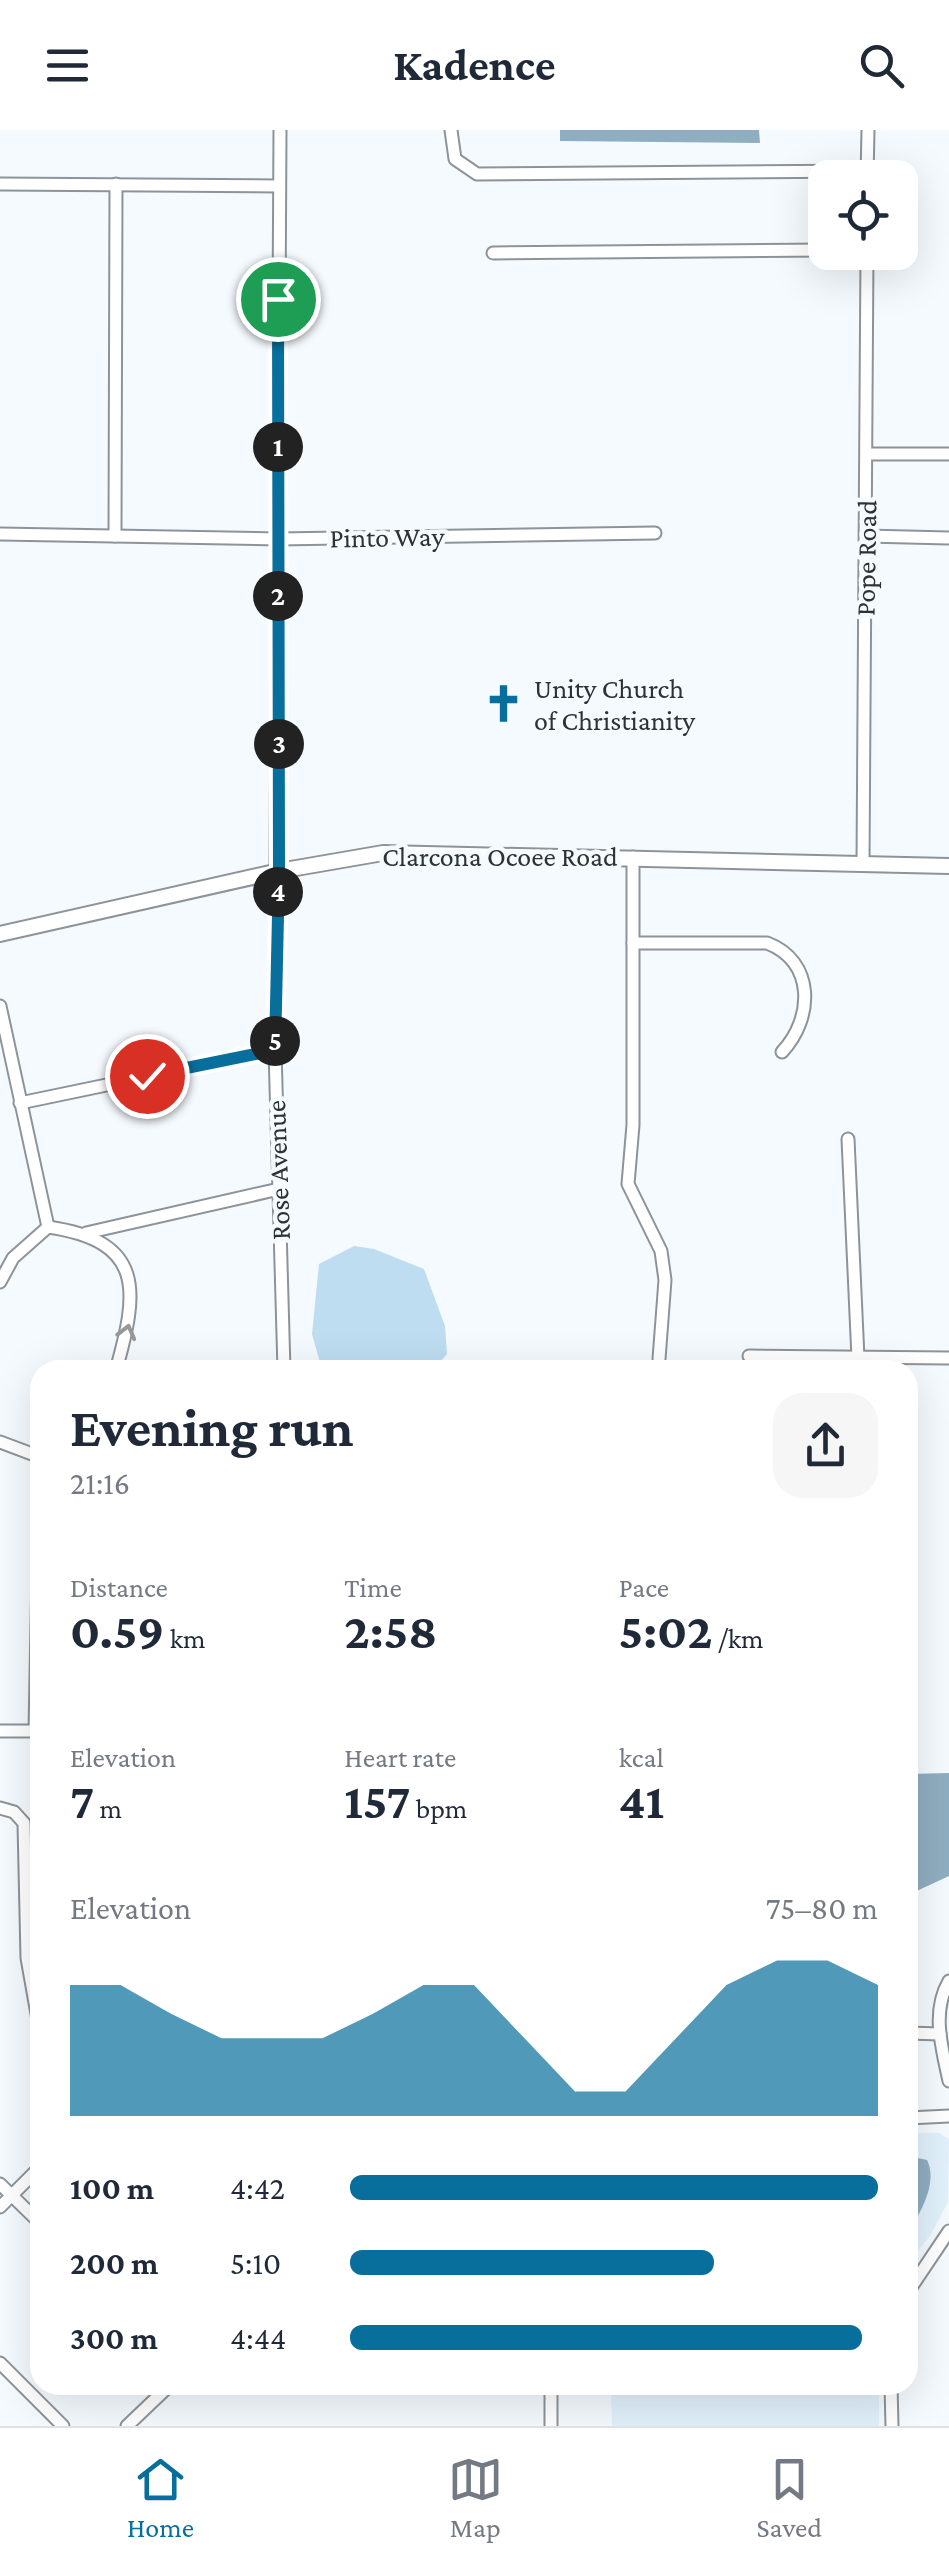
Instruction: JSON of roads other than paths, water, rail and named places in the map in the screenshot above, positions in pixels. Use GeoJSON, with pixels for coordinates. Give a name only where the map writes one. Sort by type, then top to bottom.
{"type":"FeatureCollection","features":[{"type":"Feature","properties":{"kind":"main road","name":"Clarcona Ocoee Road"},"geometry":{"type":"LineString","coordinates":[[0,934],[279,871],[383,854],[949,866]]}},
{"type":"Feature","properties":{"kind":"street","name":"Rose Avenue"},"geometry":{"type":"LineString","coordinates":[[280,130],[279,871],[275,1050],[284,1360]]}},
{"type":"Feature","properties":{"kind":"street"},"geometry":{"type":"LineString","coordinates":[[452,130],[455,160],[477,174],[808,174]]}},
{"type":"Feature","properties":{"kind":"street"},"geometry":{"type":"LineString","coordinates":[[867,160],[868,130]]}},
{"type":"Feature","properties":{"kind":"street"},"geometry":{"type":"LineString","coordinates":[[0,184],[278,186]]}},
{"type":"Feature","properties":{"kind":"street"},"geometry":{"type":"LineString","coordinates":[[116,184],[116,536]]}},
{"type":"Feature","properties":{"kind":"street"},"geometry":{"type":"LineString","coordinates":[[493,253],[808,250]]}},
{"type":"Feature","properties":{"kind":"street","name":"Pope Road"},"geometry":{"type":"LineString","coordinates":[[863,864],[867,270]]}},
{"type":"Feature","properties":{"kind":"street"},"geometry":{"type":"LineString","coordinates":[[867,454],[949,454]]}},
{"type":"Feature","properties":{"kind":"street","name":"Pinto Way"},"geometry":{"type":"LineString","coordinates":[[0,534],[278,539],[655,532]]}},
{"type":"Feature","properties":{"kind":"street"},"geometry":{"type":"LineString","coordinates":[[866,536],[949,538]]}},
{"type":"Feature","properties":{"kind":"street"},"geometry":{"type":"LineString","coordinates":[[633,857],[633,1125],[628,1184],[662,1251],[664,1324],[659,1359]]}},
{"type":"Feature","properties":{"kind":"street"},"geometry":{"type":"LineString","coordinates":[[633,943],[767,943],[787,950],[800,966],[804,1012],[797,1036],[782,1052]]}},
{"type":"Feature","properties":{"kind":"street"},"geometry":{"type":"LineString","coordinates":[[0,1006],[48,1228]]}},
{"type":"Feature","properties":{"kind":"street"},"geometry":{"type":"LineString","coordinates":[[20,1103],[275,1050]]}},
{"type":"Feature","properties":{"kind":"street"},"geometry":{"type":"LineString","coordinates":[[848,1140],[858,1358]]}},
{"type":"Feature","properties":{"kind":"street"},"geometry":{"type":"LineString","coordinates":[[0,1282],[13,1258],[48,1228],[86,1233],[279,1189]]}},
{"type":"Feature","properties":{"kind":"street"},"geometry":{"type":"LineString","coordinates":[[86,1233],[111,1248],[127,1269],[133,1292],[118,1360]]}},
{"type":"Feature","properties":{"kind":"street"},"geometry":{"type":"LineString","coordinates":[[749,1356],[949,1358]]}},
{"type":"Feature","properties":{"kind":"street"},"geometry":{"type":"LineString","coordinates":[[0,1442],[30,1456]]}},
{"type":"Feature","properties":{"kind":"street"},"geometry":{"type":"LineString","coordinates":[[0,1731],[30,1731]]}},
{"type":"Feature","properties":{"kind":"street"},"geometry":{"type":"LineString","coordinates":[[0,1808],[14,1812],[24,1823],[30,1975]]}},
{"type":"Feature","properties":{"kind":"street"},"geometry":{"type":"LineString","coordinates":[[949,1981],[940,2002],[940,2034],[949,2081]]}},
{"type":"Feature","properties":{"kind":"street"},"geometry":{"type":"LineString","coordinates":[[918,2033],[940,2034]]}},
{"type":"Feature","properties":{"kind":"street"},"geometry":{"type":"LineString","coordinates":[[918,2118],[949,2116]]}},
{"type":"Feature","properties":{"kind":"street"},"geometry":{"type":"LineString","coordinates":[[0,2208],[30,2177]]}},
{"type":"Feature","properties":{"kind":"street"},"geometry":{"type":"LineString","coordinates":[[0,2184],[30,2213]]}},
{"type":"Feature","properties":{"kind":"street"},"geometry":{"type":"LineString","coordinates":[[918,2277],[949,2231]]}},
{"type":"Feature","properties":{"kind":"street"},"geometry":{"type":"LineString","coordinates":[[0,2363],[30,2393]]}},
{"type":"Feature","properties":{"kind":"street"},"geometry":{"type":"LineString","coordinates":[[33,2395],[64,2426]]}},
{"type":"Feature","properties":{"kind":"street"},"geometry":{"type":"LineString","coordinates":[[127,2426],[160,2395]]}},
{"type":"Feature","properties":{"kind":"street"},"geometry":{"type":"LineString","coordinates":[[551,2395],[551,2426]]}},
{"type":"Feature","properties":{"kind":"street"},"geometry":{"type":"LineString","coordinates":[[891,2395],[892,2426]]}},
{"type":"Feature","properties":{"kind":"place","name":"Unity Church of Christianity"},"geometry":{"type":"Point","coordinates":[504,704]}}]}
